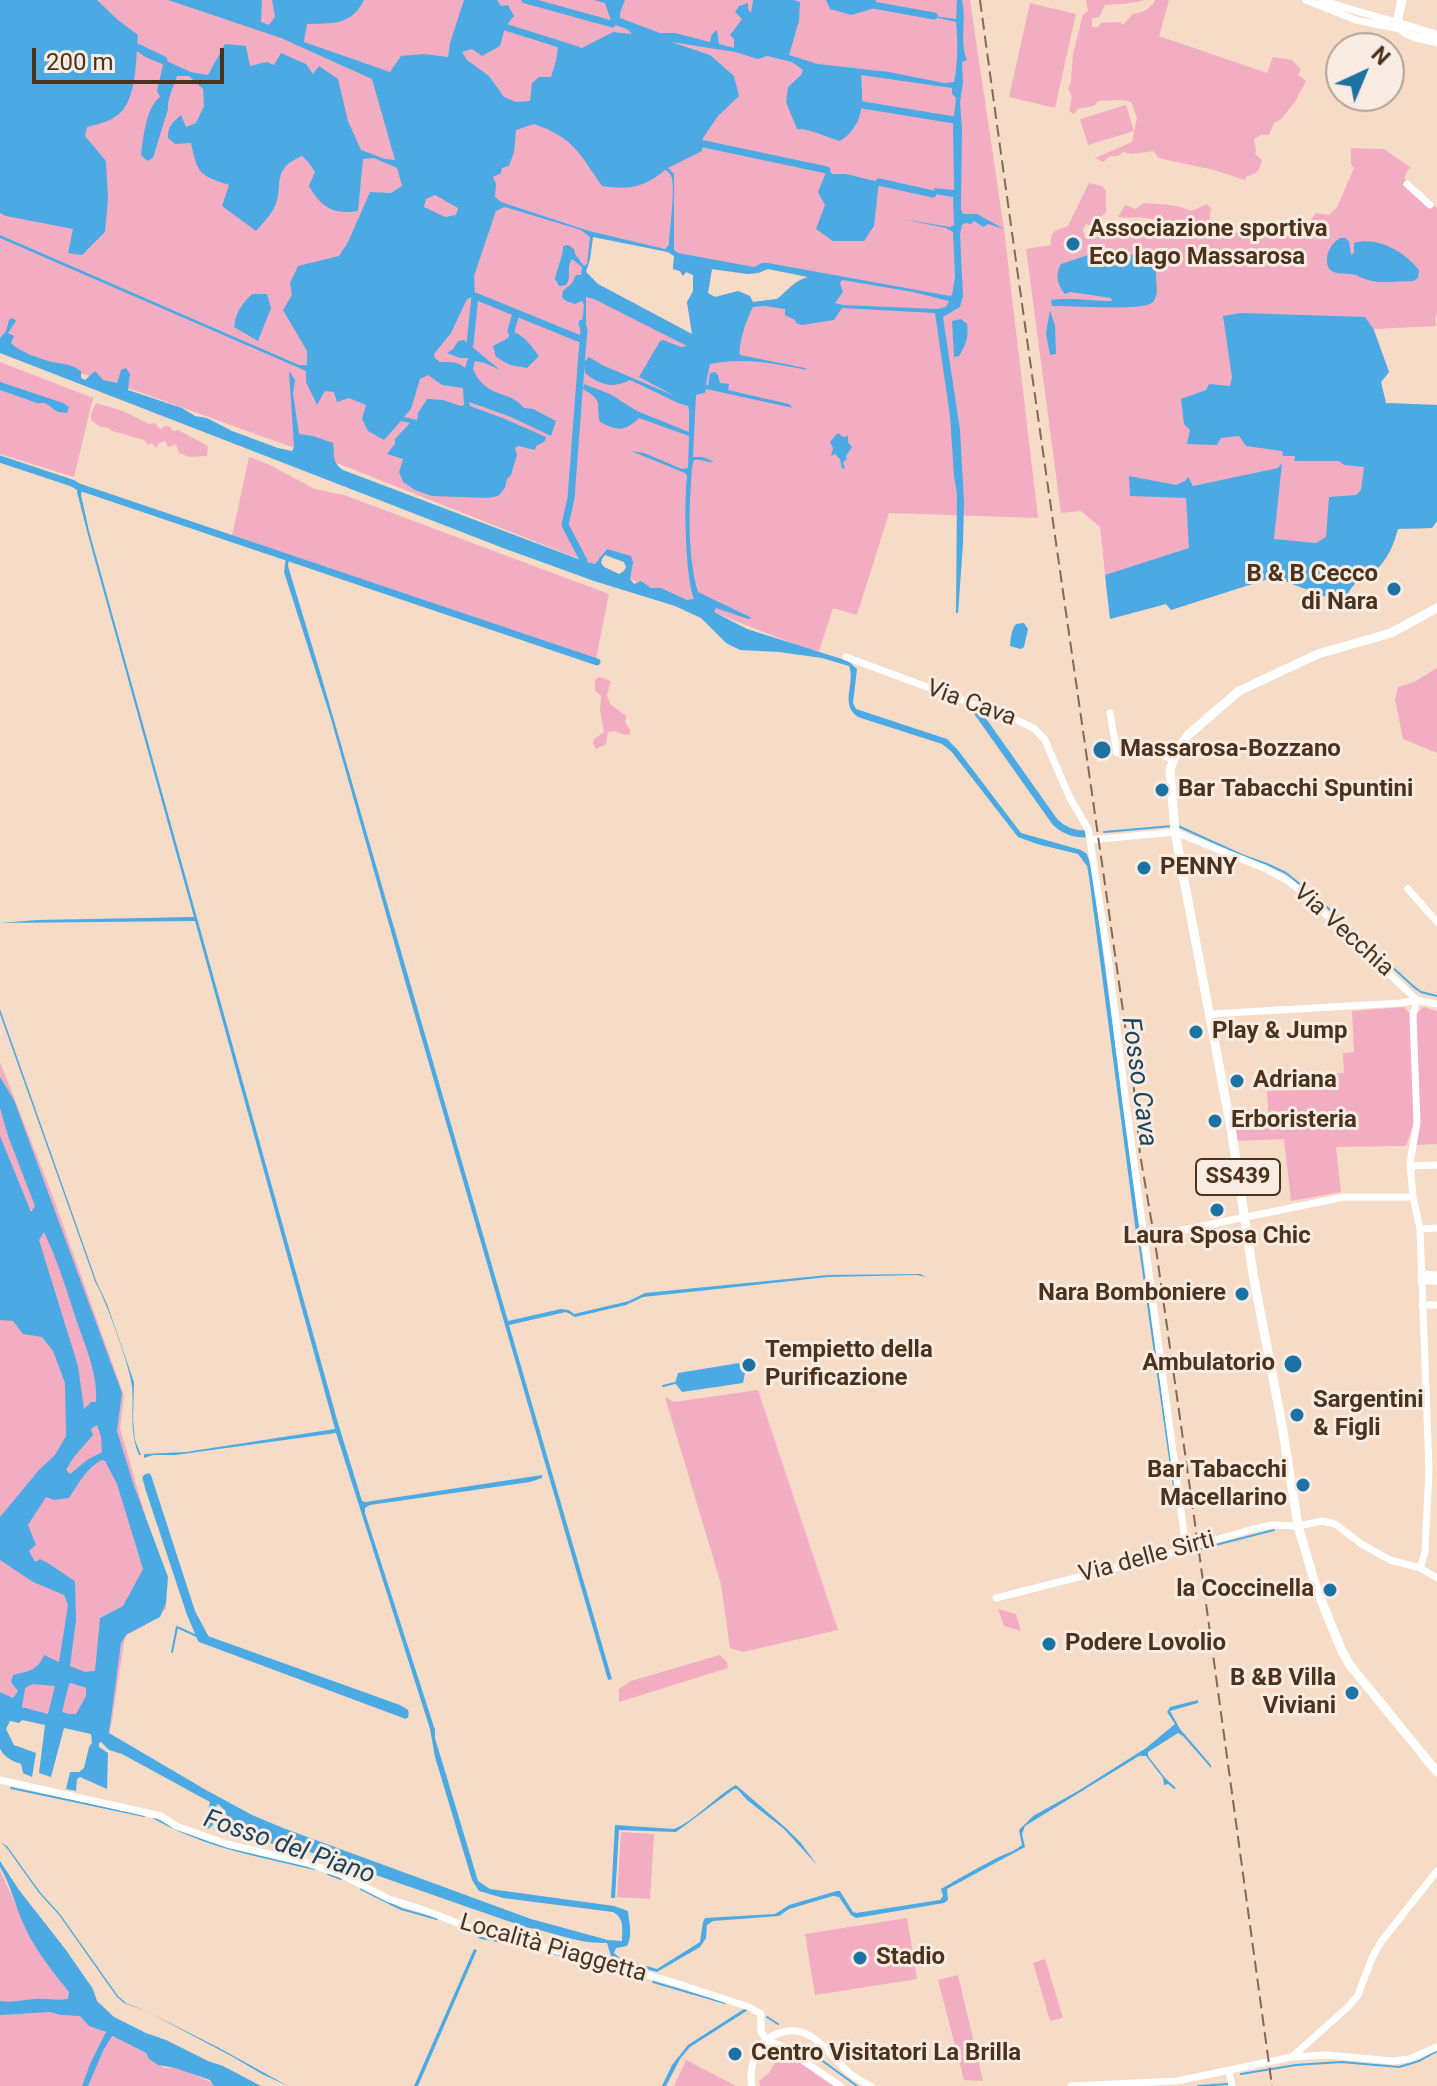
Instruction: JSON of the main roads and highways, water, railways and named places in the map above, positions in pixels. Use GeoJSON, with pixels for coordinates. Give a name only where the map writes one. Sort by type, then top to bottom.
{"type":"FeatureCollection","features":[{"type":"Feature","properties":{"kind":"main road"},"geometry":{"type":"LineString","coordinates":[[1401,0],[1399,25],[1407,34],[1437,42]]}},
{"type":"Feature","properties":{"kind":"main road","name":"SS439"},"geometry":{"type":"LineString","coordinates":[[1437,608],[1391,633],[1318,654],[1239,691],[1188,735],[1170,770],[1175,828],[1232,1134],[1253,1274],[1298,1526],[1313,1579],[1349,1664],[1437,1772]]}},
{"type":"Feature","properties":{"kind":"water"},"geometry":{"type":"Polygon","coordinates":[[[0,0],[97,0],[138,35],[135,75],[127,104],[106,122],[87,127],[85,136],[106,161],[108,200],[105,232],[82,255],[68,253],[73,229],[0,213],[0,0]]]}},
{"type":"Feature","properties":{"kind":"water"},"geometry":{"type":"Polygon","coordinates":[[[168,0],[262,0],[261,22],[269,25],[275,17],[272,0],[364,0],[347,19],[307,24],[304,42],[390,72],[401,56],[424,54],[448,57],[464,0],[497,0],[501,6],[508,5],[514,16],[505,27],[500,46],[482,56],[472,49],[462,52],[467,60],[489,76],[504,97],[516,102],[530,101],[532,83],[539,77],[551,77],[558,47],[578,50],[613,32],[632,34],[612,24],[605,3],[594,0],[625,0],[620,18],[660,33],[675,33],[710,42],[717,30],[719,44],[734,48],[734,39],[730,35],[742,19],[735,12],[739,6],[748,3],[751,13],[753,0],[794,0],[800,2],[799,21],[789,55],[818,64],[889,72],[944,83],[954,82],[956,22],[934,16],[956,19],[957,0],[962,0],[967,60],[962,62],[960,102],[961,209],[963,214],[977,214],[1004,229],[988,224],[983,227],[974,221],[962,225],[963,296],[960,307],[943,317],[960,430],[964,501],[958,613],[957,494],[950,416],[935,313],[842,308],[834,320],[802,325],[785,315],[785,309],[753,307],[740,344],[740,355],[807,370],[746,361],[710,364],[708,386],[710,373],[715,372],[720,383],[729,384],[728,390],[789,404],[793,408],[706,389],[705,393],[696,395],[693,457],[714,462],[694,460],[692,468],[692,562],[698,592],[752,618],[716,608],[714,612],[747,629],[848,661],[857,669],[853,703],[856,709],[947,739],[1021,833],[1087,854],[1092,869],[1140,1232],[1136,1233],[1087,866],[1078,854],[1018,837],[951,751],[942,744],[858,717],[852,712],[849,666],[822,658],[740,650],[726,643],[701,618],[675,606],[503,548],[0,353],[0,338],[13,318],[16,321],[8,333],[14,336],[11,343],[23,352],[73,366],[81,371],[81,378],[85,380],[95,371],[103,380],[117,383],[121,370],[126,368],[130,374],[128,390],[292,451],[289,371],[295,380],[293,393],[299,434],[333,443],[335,461],[343,470],[586,562],[595,564],[607,549],[631,556],[630,579],[634,584],[641,581],[651,588],[661,588],[687,600],[694,599],[687,557],[687,476],[631,451],[644,453],[682,469],[688,468],[689,436],[639,418],[625,428],[606,425],[600,422],[597,400],[583,389],[584,384],[610,394],[637,411],[689,432],[688,406],[630,380],[612,385],[601,383],[585,373],[584,362],[589,357],[675,396],[639,377],[660,341],[687,346],[586,297],[586,323],[582,323],[582,301],[575,304],[562,297],[576,275],[581,275],[582,267],[572,259],[566,285],[559,286],[555,279],[563,246],[574,249],[584,266],[587,264],[590,237],[581,230],[505,207],[496,211],[474,276],[475,296],[467,299],[451,333],[434,354],[440,362],[457,363],[465,368],[468,358],[447,353],[458,341],[464,340],[500,370],[475,361],[473,369],[484,385],[524,408],[533,409],[556,421],[551,436],[469,402],[470,406],[546,437],[535,450],[515,448],[517,455],[505,488],[498,496],[488,498],[432,496],[403,482],[399,472],[403,459],[387,454],[395,439],[410,423],[401,421],[384,440],[368,431],[362,419],[366,405],[349,398],[337,402],[334,392],[325,391],[317,405],[306,382],[306,371],[0,238],[0,235],[299,365],[307,365],[307,351],[283,310],[292,295],[290,283],[298,266],[339,256],[370,192],[391,193],[402,186],[397,168],[374,158],[363,159],[358,211],[341,212],[323,204],[309,186],[315,172],[302,156],[292,161],[281,173],[277,202],[256,231],[222,206],[229,185],[201,172],[191,143],[175,144],[168,138],[173,122],[181,115],[186,127],[196,123],[204,106],[203,89],[189,76],[177,76],[153,158],[147,161],[141,155],[148,116],[160,97],[157,91],[164,60],[191,72],[208,75],[225,44],[246,46],[250,66],[267,62],[274,65],[281,53],[306,64],[313,74],[319,66],[338,79],[348,121],[361,150],[395,160],[372,79],[281,38],[168,0]],[[671,42],[710,55],[734,76],[739,96],[718,116],[703,138],[702,151],[668,168],[674,174],[674,250],[754,267],[768,263],[952,295],[955,277],[953,232],[902,219],[950,227],[954,225],[953,197],[935,194],[934,188],[954,190],[953,124],[956,98],[952,88],[861,75],[861,112],[854,128],[840,141],[797,129],[786,102],[788,87],[803,70],[792,62],[767,56],[758,59],[735,52],[671,42]],[[534,124],[516,130],[509,166],[493,177],[495,197],[501,202],[589,231],[665,249],[669,245],[673,186],[667,171],[635,186],[602,186],[567,141],[534,124]],[[435,195],[426,199],[424,207],[445,217],[456,215],[458,208],[435,195]],[[593,237],[586,272],[598,284],[692,334],[687,302],[693,291],[693,275],[686,272],[683,276],[673,269],[674,256],[668,252],[593,237]],[[712,269],[708,293],[715,297],[738,291],[750,296],[753,302],[777,299],[795,283],[808,277],[768,269],[747,274],[712,269]],[[842,280],[843,292],[835,303],[937,309],[946,307],[949,301],[842,280]],[[428,375],[420,379],[411,409],[404,417],[417,420],[427,399],[464,405],[463,388],[442,385],[428,375]],[[605,555],[601,563],[619,574],[626,567],[624,562],[605,555]]]}},
{"type":"Feature","properties":{"kind":"water"},"geometry":{"type":"Polygon","coordinates":[[[826,0],[876,0],[872,9],[851,15],[830,9],[826,0]]]}},
{"type":"Feature","properties":{"kind":"water"},"geometry":{"type":"Polygon","coordinates":[[[827,170],[833,174],[879,182],[874,226],[864,241],[833,241],[816,229],[825,205],[818,192],[827,170]]]}},
{"type":"Feature","properties":{"kind":"water"},"geometry":{"type":"Polygon","coordinates":[[[1340,238],[1349,241],[1351,255],[1354,253],[1354,243],[1363,241],[1390,247],[1413,263],[1419,270],[1418,278],[1413,281],[1379,282],[1333,272],[1327,256],[1340,238]]]}},
{"type":"Feature","properties":{"kind":"water"},"geometry":{"type":"Polygon","coordinates":[[[1113,253],[1154,259],[1151,263],[1156,272],[1157,291],[1153,302],[1136,307],[1052,306],[1051,300],[1057,299],[1112,301],[1111,298],[1070,292],[1065,294],[1058,276],[1061,264],[1091,254],[1108,262],[1113,253]]]}},
{"type":"Feature","properties":{"kind":"water"},"geometry":{"type":"Polygon","coordinates":[[[252,294],[267,294],[271,308],[258,341],[234,327],[240,309],[252,294]]]}},
{"type":"Feature","properties":{"kind":"water"},"geometry":{"type":"Polygon","coordinates":[[[1050,310],[1055,326],[1056,354],[1050,355],[1046,333],[1050,310]]]}},
{"type":"Feature","properties":{"kind":"water"},"geometry":{"type":"Polygon","coordinates":[[[1241,313],[1365,317],[1373,328],[1389,372],[1381,382],[1386,403],[1437,405],[1437,521],[1432,528],[1398,529],[1382,564],[1372,575],[1356,583],[1345,598],[1332,599],[1274,577],[1171,610],[1166,604],[1110,619],[1105,575],[1189,548],[1186,498],[1130,496],[1129,476],[1176,485],[1188,477],[1193,486],[1278,468],[1282,463],[1274,539],[1316,543],[1326,537],[1329,497],[1356,495],[1361,490],[1364,467],[1344,465],[1339,461],[1294,461],[1295,456],[1283,456],[1282,451],[1246,446],[1239,436],[1221,438],[1217,445],[1187,444],[1190,430],[1184,424],[1181,399],[1206,390],[1209,384],[1230,386],[1232,377],[1223,316],[1241,313]]]}},
{"type":"Feature","properties":{"kind":"water"},"geometry":{"type":"Polygon","coordinates":[[[961,319],[967,324],[967,336],[959,356],[954,357],[952,321],[961,319]]]}},
{"type":"Feature","properties":{"kind":"water"},"geometry":{"type":"Polygon","coordinates":[[[511,331],[524,338],[539,356],[527,368],[510,365],[496,357],[493,346],[508,338],[511,331]]]}},
{"type":"Feature","properties":{"kind":"water"},"geometry":{"type":"Polygon","coordinates":[[[0,382],[63,403],[69,407],[67,413],[0,390],[0,382]]]}},
{"type":"Feature","properties":{"kind":"water"},"geometry":{"type":"Polygon","coordinates":[[[838,433],[848,436],[852,447],[843,462],[845,469],[835,454],[831,456],[833,448],[830,442],[838,433]]]}},
{"type":"Feature","properties":{"kind":"water"},"geometry":{"type":"Polygon","coordinates":[[[78,486],[82,488],[89,531],[362,1501],[542,1475],[542,1478],[530,1482],[365,1508],[435,1730],[478,1881],[490,1889],[614,1906],[628,1911],[629,1942],[627,1946],[616,1948],[614,1953],[621,1959],[657,1969],[700,1942],[705,1918],[775,1914],[789,1905],[837,1891],[856,1913],[940,1900],[943,1896],[941,1889],[1022,1845],[1019,1830],[1033,1816],[1146,1748],[1175,1724],[1167,1712],[1170,1707],[1198,1700],[1198,1703],[1170,1711],[1211,1768],[1178,1733],[1148,1752],[1165,1778],[1176,1788],[1164,1785],[1163,1778],[1146,1756],[1139,1756],[1025,1826],[1022,1834],[1025,1847],[947,1889],[948,1900],[944,1903],[856,1918],[839,1897],[833,1896],[789,1909],[779,1916],[713,1921],[707,1925],[706,1938],[700,1947],[657,1972],[614,1960],[607,1943],[576,1940],[525,1927],[278,1841],[273,1844],[261,1840],[239,1829],[217,1804],[213,1825],[208,1829],[205,1827],[210,1802],[109,1750],[101,1742],[99,1747],[108,1753],[107,1789],[80,1777],[76,1791],[66,1789],[70,1772],[79,1772],[84,1768],[92,1743],[91,1734],[64,1728],[51,1777],[39,1773],[45,1725],[10,1721],[6,1729],[14,1745],[36,1753],[32,1777],[23,1773],[21,1764],[4,1755],[0,1749],[0,1692],[13,1698],[18,1691],[11,1682],[13,1675],[35,1667],[44,1655],[59,1662],[68,1605],[64,1595],[33,1582],[0,1560],[0,1517],[55,1455],[66,1436],[65,1383],[53,1351],[42,1337],[23,1334],[13,1321],[0,1320],[0,1136],[31,1212],[35,1206],[0,1108],[0,1077],[14,1100],[122,1393],[117,1431],[168,1577],[166,1603],[160,1617],[127,1634],[121,1643],[109,1733],[206,1790],[283,1828],[531,1919],[622,1941],[621,1921],[613,1912],[503,1898],[479,1891],[472,1880],[435,1757],[430,1729],[336,1433],[144,1458],[144,1454],[186,1452],[335,1429],[195,921],[0,923],[194,917],[77,492],[78,486]],[[44,1232],[39,1240],[78,1366],[84,1409],[91,1402],[96,1402],[91,1362],[44,1232]],[[97,1425],[91,1429],[93,1435],[66,1470],[70,1474],[102,1452],[97,1425]],[[105,1461],[92,1467],[69,1498],[54,1500],[46,1497],[28,1525],[36,1545],[29,1551],[35,1562],[40,1559],[75,1581],[76,1620],[70,1666],[85,1672],[95,1671],[100,1618],[123,1606],[143,1569],[117,1484],[105,1461]],[[33,1684],[25,1688],[22,1707],[48,1714],[55,1686],[33,1684]],[[69,1684],[62,1712],[76,1714],[86,1696],[86,1688],[69,1684]]]}},
{"type":"Feature","properties":{"kind":"water"},"geometry":{"type":"Polygon","coordinates":[[[286,558],[289,559],[288,566],[508,1321],[561,1309],[574,1314],[629,1301],[645,1293],[828,1275],[920,1274],[926,1277],[828,1277],[643,1297],[626,1305],[575,1317],[566,1312],[509,1325],[612,1679],[608,1680],[331,719],[284,572],[286,558]]]}},
{"type":"Feature","properties":{"kind":"water"},"geometry":{"type":"Polygon","coordinates":[[[1024,623],[1028,629],[1024,647],[1010,646],[1014,626],[1024,623]]]}},
{"type":"Feature","properties":{"kind":"water"},"geometry":{"type":"Polygon","coordinates":[[[0,1009],[122,1348],[96,1284],[0,1014],[0,1009]]]}},
{"type":"Feature","properties":{"kind":"water"},"geometry":{"type":"Polygon","coordinates":[[[123,1351],[134,1382],[135,1440],[141,1455],[139,1455],[134,1437],[131,1378],[123,1351]]]}},
{"type":"Feature","properties":{"kind":"water"},"geometry":{"type":"Polygon","coordinates":[[[739,1363],[745,1373],[743,1383],[682,1392],[675,1383],[678,1373],[739,1363]]]}},
{"type":"Feature","properties":{"kind":"water"},"geometry":{"type":"Polygon","coordinates":[[[736,1785],[786,1828],[817,1865],[784,1829],[734,1789],[676,1832],[619,1830],[615,1898],[611,1898],[615,1825],[674,1829],[736,1785]]]}},
{"type":"Feature","properties":{"kind":"water"},"geometry":{"type":"Polygon","coordinates":[[[0,1842],[7,1846],[60,1914],[118,1996],[126,2003],[148,2012],[124,2003],[117,1997],[59,1915],[39,1893],[0,1842]]]}},
{"type":"Feature","properties":{"kind":"water"},"geometry":{"type":"Polygon","coordinates":[[[0,1861],[66,1950],[93,1989],[97,2001],[114,2017],[261,2086],[214,2086],[210,2080],[158,2065],[146,2053],[112,2036],[88,2086],[82,2086],[106,2032],[89,2026],[80,2016],[50,2012],[0,2015],[0,2001],[68,1999],[69,1992],[28,1934],[0,1861]]]}},
{"type":"Feature","properties":{"kind":"water"},"geometry":{"type":"Polygon","coordinates":[[[474,1949],[477,1950],[418,2086],[414,2086],[474,1949]]]}},
{"type":"Feature","properties":{"kind":"water"},"geometry":{"type":"Polygon","coordinates":[[[744,2009],[748,2010],[690,2047],[666,2086],[662,2086],[672,2065],[688,2045],[744,2009]]]}},
{"type":"Feature","properties":{"kind":"water"},"geometry":{"type":"Polygon","coordinates":[[[148,2012],[221,2049],[288,2086],[262,2074],[148,2012]]]}},
{"type":"Feature","properties":{"kind":"waterway"},"geometry":{"type":"LineString","coordinates":[[525,0],[612,24]]}},
{"type":"Feature","properties":{"kind":"waterway"},"geometry":{"type":"LineString","coordinates":[[873,5],[934,16]]}},
{"type":"Feature","properties":{"kind":"waterway"},"geometry":{"type":"LineString","coordinates":[[505,27],[578,50]]}},
{"type":"Feature","properties":{"kind":"waterway"},"geometry":{"type":"LineString","coordinates":[[137,47],[164,60],[164,61],[147,54],[137,47]]}},
{"type":"Feature","properties":{"kind":"waterway"},"geometry":{"type":"LineString","coordinates":[[863,105],[954,120]]}},
{"type":"Feature","properties":{"kind":"waterway"},"geometry":{"type":"LineString","coordinates":[[704,144],[827,170]]}},
{"type":"Feature","properties":{"kind":"waterway"},"geometry":{"type":"LineString","coordinates":[[879,182],[933,194]]}},
{"type":"Feature","properties":{"kind":"waterway"},"geometry":{"type":"LineString","coordinates":[[470,344],[475,296],[583,340],[571,498],[565,525],[584,561]]}},
{"type":"Feature","properties":{"kind":"waterway"},"geometry":{"type":"LineString","coordinates":[[511,331],[516,313]]}},
{"type":"Feature","properties":{"kind":"waterway"},"geometry":{"type":"LineString","coordinates":[[582,323],[583,340]]}},
{"type":"Feature","properties":{"kind":"waterway"},"geometry":{"type":"LineString","coordinates":[[0,459],[597,662]]}},
{"type":"Feature","properties":{"kind":"waterway"},"geometry":{"type":"LineString","coordinates":[[975,709],[1055,822],[1068,831],[1085,834]]}},
{"type":"Feature","properties":{"kind":"waterway","name":"Fosso Cava"},"geometry":{"type":"LineString","coordinates":[[1104,832],[1172,826]]}},
{"type":"Feature","properties":{"kind":"waterway","name":"Fosso Cava"},"geometry":{"type":"LineString","coordinates":[[1178,826],[1286,873],[1414,987],[1437,996]]}},
{"type":"Feature","properties":{"kind":"waterway","name":"Fosso Cava"},"geometry":{"type":"LineString","coordinates":[[1138,1234],[1176,1501]]}},
{"type":"Feature","properties":{"kind":"waterway"},"geometry":{"type":"LineString","coordinates":[[663,1386],[675,1383]]}},
{"type":"Feature","properties":{"kind":"waterway"},"geometry":{"type":"LineString","coordinates":[[148,1477],[192,1613],[206,1639],[398,1708],[405,1715],[201,1639],[149,1489],[148,1477]]}},
{"type":"Feature","properties":{"kind":"waterway","name":"Fosso Cava"},"geometry":{"type":"LineString","coordinates":[[1184,1551],[1274,1530]]}},
{"type":"Feature","properties":{"kind":"waterway"},"geometry":{"type":"LineString","coordinates":[[172,1652],[177,1627],[201,1638]]}},
{"type":"Feature","properties":{"kind":"waterway","name":"Fosso del Piano"},"geometry":{"type":"LineString","coordinates":[[11,1788],[144,1816]]}},
{"type":"Feature","properties":{"kind":"waterway","name":"Fosso del Piano"},"geometry":{"type":"LineString","coordinates":[[154,1818],[213,1844],[315,1869]]}},
{"type":"Feature","properties":{"kind":"waterway","name":"Fosso del Piano"},"geometry":{"type":"LineString","coordinates":[[328,1874],[341,1879]]}},
{"type":"Feature","properties":{"kind":"waterway","name":"Fosso del Piano"},"geometry":{"type":"LineString","coordinates":[[361,1889],[401,1909],[437,1919]]}},
{"type":"Feature","properties":{"kind":"waterway","name":"Fosso del Piano"},"geometry":{"type":"LineString","coordinates":[[465,1929],[481,1938],[520,1945]]}},
{"type":"Feature","properties":{"kind":"waterway","name":"Fosso del Piano"},"geometry":{"type":"LineString","coordinates":[[553,1953],[644,1979]]}},
{"type":"Feature","properties":{"kind":"waterway","name":"Fosso del Piano"},"geometry":{"type":"LineString","coordinates":[[653,1982],[725,2003]]}},
{"type":"Feature","properties":{"kind":"waterway","name":"Fosso del Piano"},"geometry":{"type":"LineString","coordinates":[[767,2017],[778,2024]]}},
{"type":"Feature","properties":{"kind":"waterway","name":"Fosso del Piano"},"geometry":{"type":"LineString","coordinates":[[798,2043],[857,2086]]}},
{"type":"Feature","properties":{"kind":"waterway","name":"Fosso del Piano"},"geometry":{"type":"LineString","coordinates":[[1241,2074],[1341,2062],[1399,2067],[1437,2051]]}},
{"type":"Feature","properties":{"kind":"waterway","name":"Fosso del Piano"},"geometry":{"type":"LineString","coordinates":[[1198,2086],[1228,2084]]}},
{"type":"Feature","properties":{"kind":"railway"},"geometry":{"type":"LineString","coordinates":[[980,0],[1272,2086]]}},
{"type":"Feature","properties":{"kind":"place","name":"Associazione sportiva Eco lago Massarosa"},"geometry":{"type":"Point","coordinates":[1073,244]}},
{"type":"Feature","properties":{"kind":"place","name":"B & B Cecco di Nara"},"geometry":{"type":"Point","coordinates":[1394,589]}},
{"type":"Feature","properties":{"kind":"place","name":"Massarosa-Bozzano"},"geometry":{"type":"Point","coordinates":[1102,750]}},
{"type":"Feature","properties":{"kind":"place","name":"Bar Tabacchi Spuntini"},"geometry":{"type":"Point","coordinates":[1162,790]}},
{"type":"Feature","properties":{"kind":"place","name":"PENNY"},"geometry":{"type":"Point","coordinates":[1144,868]}},
{"type":"Feature","properties":{"kind":"place","name":"Play & Jump"},"geometry":{"type":"Point","coordinates":[1196,1032]}},
{"type":"Feature","properties":{"kind":"place","name":"Adriana"},"geometry":{"type":"Point","coordinates":[1237,1081]}},
{"type":"Feature","properties":{"kind":"place","name":"Erboristeria"},"geometry":{"type":"Point","coordinates":[1215,1121]}},
{"type":"Feature","properties":{"kind":"place","name":"Laura Sposa Chic"},"geometry":{"type":"Point","coordinates":[1217,1210]}},
{"type":"Feature","properties":{"kind":"place","name":"Nara Bomboniere"},"geometry":{"type":"Point","coordinates":[1242,1294]}},
{"type":"Feature","properties":{"kind":"place","name":"Ambulatorio"},"geometry":{"type":"Point","coordinates":[1293,1364]}},
{"type":"Feature","properties":{"kind":"place","name":"Tempietto della Purificazione"},"geometry":{"type":"Point","coordinates":[749,1365]}},
{"type":"Feature","properties":{"kind":"place","name":"Sargentini & Figli"},"geometry":{"type":"Point","coordinates":[1297,1415]}},
{"type":"Feature","properties":{"kind":"place","name":"Bar Tabacchi Macellarino"},"geometry":{"type":"Point","coordinates":[1303,1485]}},
{"type":"Feature","properties":{"kind":"place","name":"la Coccinella"},"geometry":{"type":"Point","coordinates":[1330,1590]}},
{"type":"Feature","properties":{"kind":"place","name":"Podere Lovolio"},"geometry":{"type":"Point","coordinates":[1049,1644]}},
{"type":"Feature","properties":{"kind":"place","name":"B &B Villa Viviani"},"geometry":{"type":"Point","coordinates":[1352,1693]}},
{"type":"Feature","properties":{"kind":"place","name":"Stadio"},"geometry":{"type":"Point","coordinates":[860,1958]}},
{"type":"Feature","properties":{"kind":"place","name":"Centro Visitatori La Brilla"},"geometry":{"type":"Point","coordinates":[735,2054]}}]}
